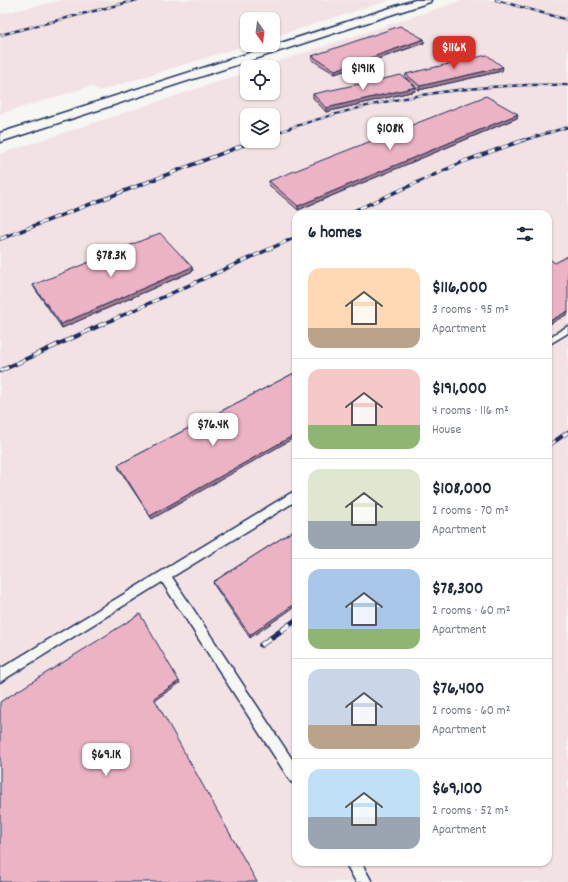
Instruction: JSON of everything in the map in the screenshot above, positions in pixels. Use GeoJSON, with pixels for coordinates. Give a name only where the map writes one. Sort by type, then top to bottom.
{"type":"FeatureCollection","features":[{"type":"Feature","properties":{"kind":"street"},"geometry":{"type":"LineString","coordinates":[[0,138],[426,0]]}},
{"type":"Feature","properties":{"kind":"lane"},"geometry":{"type":"LineString","coordinates":[[552,340],[568,330]]}},
{"type":"Feature","properties":{"kind":"lane"},"geometry":{"type":"LineString","coordinates":[[0,676],[292,497]]}},
{"type":"Feature","properties":{"kind":"lane"},"geometry":{"type":"LineString","coordinates":[[164,575],[292,771]]}},
{"type":"Feature","properties":{"kind":"lane"},"geometry":{"type":"LineString","coordinates":[[355,866],[365,882]]}},
{"type":"Feature","properties":{"kind":"shaded area"},"geometry":{"type":"Polygon","coordinates":[[[63,0],[390,0],[280,35],[280,12],[240,12],[240,47],[99,91],[91,86],[0,114],[0,14],[63,0]]]}},
{"type":"Feature","properties":{"kind":"shaded area"},"geometry":{"type":"Polygon","coordinates":[[[463,0],[568,0],[568,882],[0,882],[0,154],[240,74],[240,100],[280,100],[280,61],[463,0]]]}},
{"type":"Feature","properties":{"kind":"building"},"geometry":{"type":"Polygon","coordinates":[[[400,26],[424,39],[335,70],[312,56],[400,26]]]}},
{"type":"Feature","properties":{"kind":"building"},"geometry":{"type":"Polygon","coordinates":[[[487,55],[503,67],[420,86],[406,74],[487,55]]]}},
{"type":"Feature","properties":{"kind":"building"},"geometry":{"type":"Polygon","coordinates":[[[401,75],[416,87],[326,108],[313,94],[401,75]]]}},
{"type":"Feature","properties":{"kind":"building"},"geometry":{"type":"Polygon","coordinates":[[[486,96],[518,114],[298,206],[269,181],[486,96]]]}},
{"type":"Feature","properties":{"kind":"building"},"geometry":{"type":"Polygon","coordinates":[[[160,233],[192,267],[61,324],[33,285],[160,233]]]}},
{"type":"Feature","properties":{"kind":"building"},"geometry":{"type":"Polygon","coordinates":[[[568,256],[568,311],[552,320],[552,261],[555,263],[568,256]]]}},
{"type":"Feature","properties":{"kind":"building"},"geometry":{"type":"Polygon","coordinates":[[[292,374],[292,436],[150,516],[118,465],[292,374]]]}},
{"type":"Feature","properties":{"kind":"building"},"geometry":{"type":"Polygon","coordinates":[[[292,532],[292,606],[250,635],[213,582],[292,532]]]}},
{"type":"Feature","properties":{"kind":"building"},"geometry":{"type":"Polygon","coordinates":[[[140,614],[179,681],[154,698],[257,882],[0,882],[0,702],[140,614]]]}},
{"type":"Feature","properties":{"kind":"railway"},"geometry":{"type":"LineString","coordinates":[[0,35],[137,0]]}},
{"type":"Feature","properties":{"kind":"railway"},"geometry":{"type":"LineString","coordinates":[[496,0],[568,20]]}},
{"type":"Feature","properties":{"kind":"railway"},"geometry":{"type":"LineString","coordinates":[[280,132],[346,111],[418,96],[455,90],[492,87],[568,85]]}},
{"type":"Feature","properties":{"kind":"railway"},"geometry":{"type":"LineString","coordinates":[[522,141],[568,127]]}},
{"type":"Feature","properties":{"kind":"railway"},"geometry":{"type":"LineString","coordinates":[[356,210],[465,161],[522,141]]}},
{"type":"Feature","properties":{"kind":"railway"},"geometry":{"type":"LineString","coordinates":[[0,239],[240,146]]}},
{"type":"Feature","properties":{"kind":"railway"},"geometry":{"type":"LineString","coordinates":[[101,325],[292,239]]}},
{"type":"Feature","properties":{"kind":"railway"},"geometry":{"type":"LineString","coordinates":[[0,371],[103,324]]}},
{"type":"Feature","properties":{"kind":"railway"},"geometry":{"type":"LineString","coordinates":[[552,443],[568,432]]}},
{"type":"Feature","properties":{"kind":"railway"},"geometry":{"type":"LineString","coordinates":[[261,645],[292,623]]}}]}
